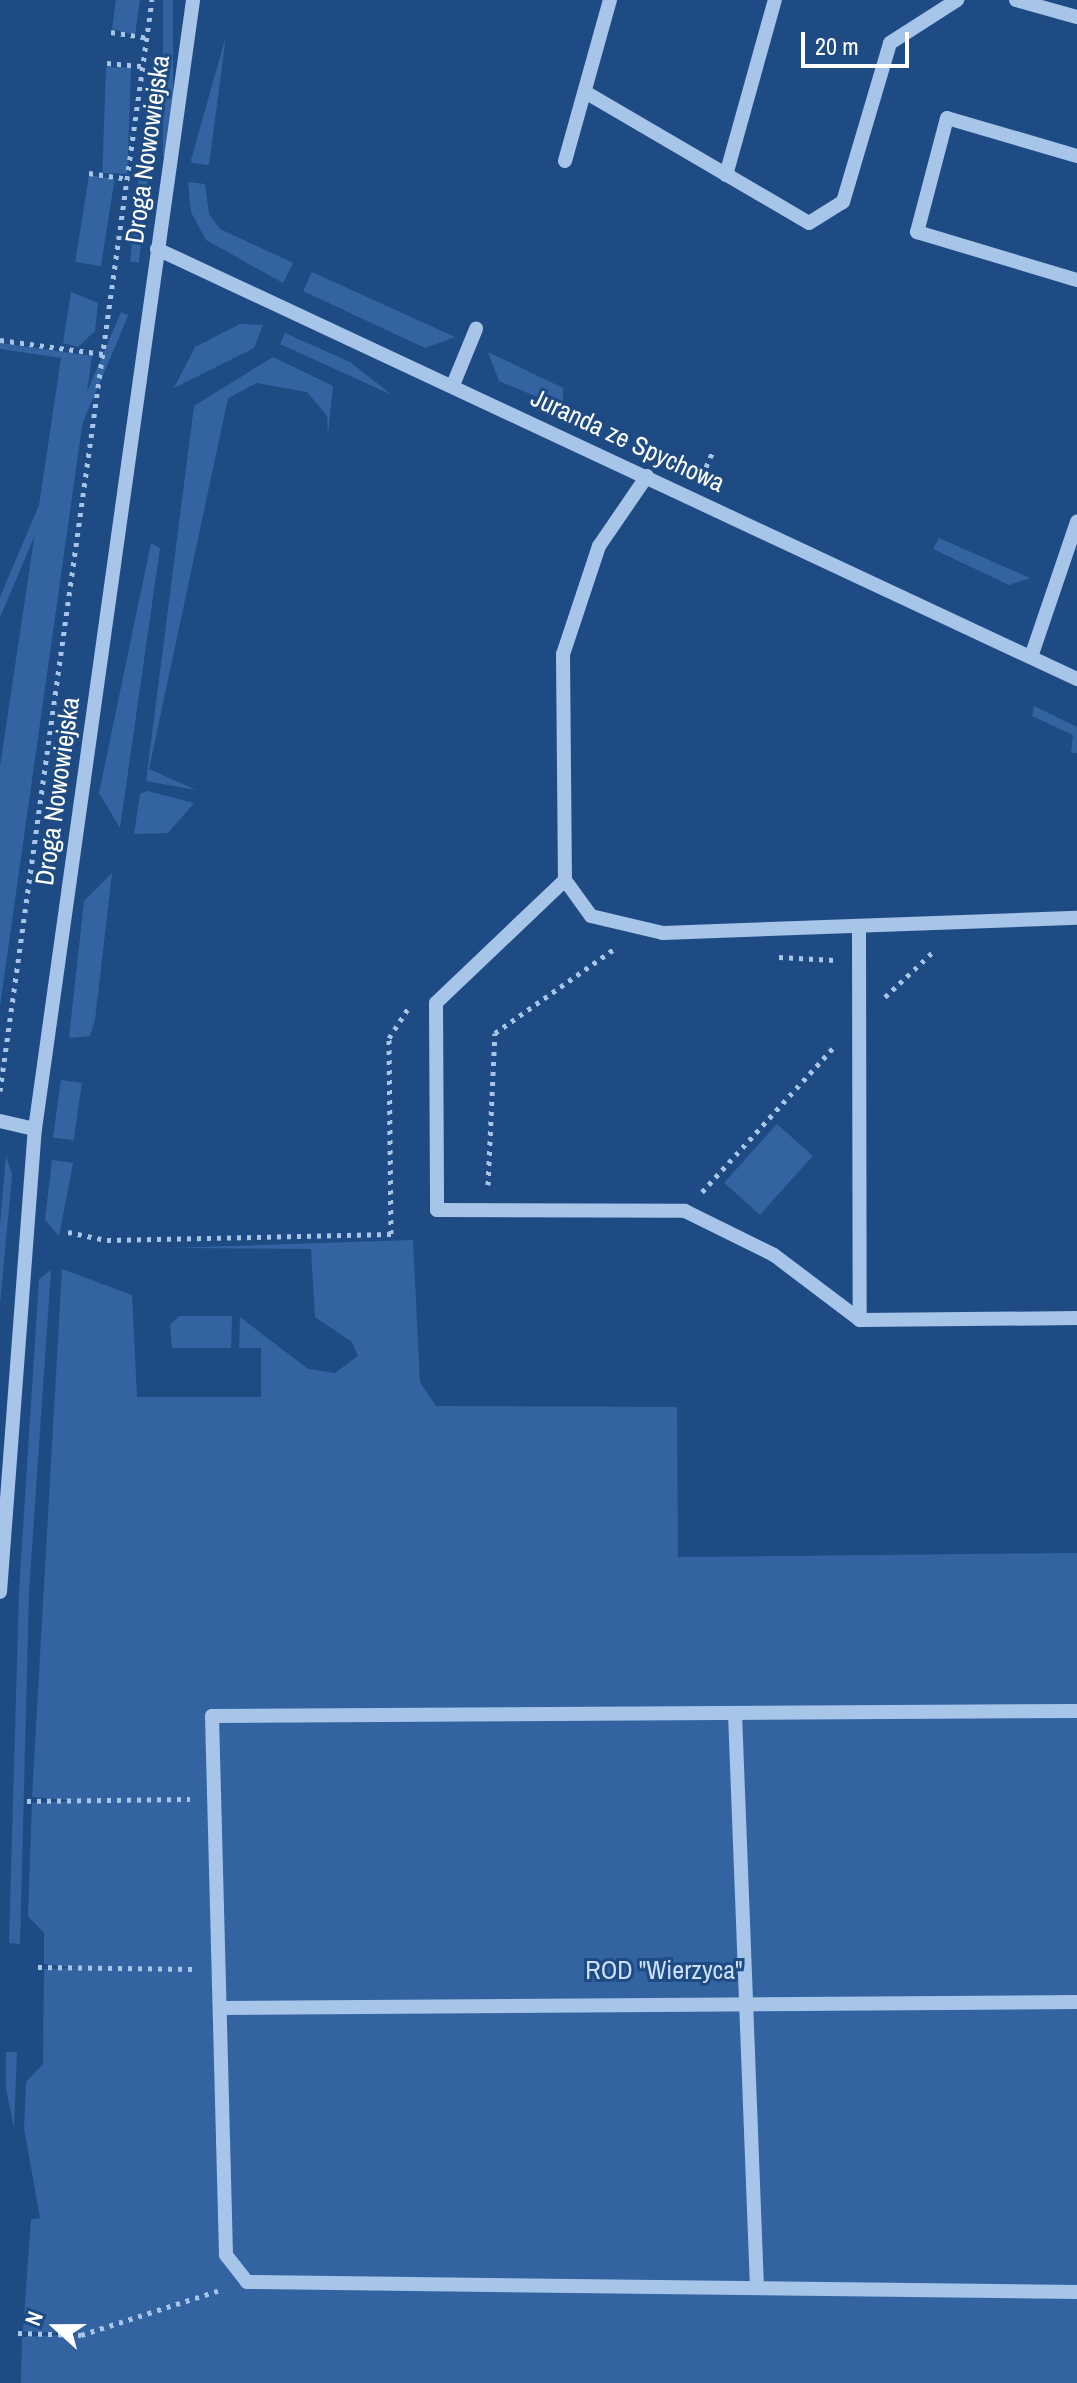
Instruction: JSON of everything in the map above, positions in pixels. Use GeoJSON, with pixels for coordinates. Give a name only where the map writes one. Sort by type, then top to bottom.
{"type":"FeatureCollection","features":[{"type":"Feature","properties":{"kind":"street","name":"Droga Nowowiejska"},"geometry":{"type":"LineString","coordinates":[[0,1592],[35,1129],[193,0]]}},
{"type":"Feature","properties":{"kind":"street"},"geometry":{"type":"LineString","coordinates":[[565,161],[610,0]]}},
{"type":"Feature","properties":{"kind":"street"},"geometry":{"type":"LineString","coordinates":[[726,175],[775,0]]}},
{"type":"Feature","properties":{"kind":"street"},"geometry":{"type":"LineString","coordinates":[[585,92],[809,223],[843,202],[890,43],[957,0]]}},
{"type":"Feature","properties":{"kind":"street"},"geometry":{"type":"LineString","coordinates":[[1016,0],[1077,17]]}},
{"type":"Feature","properties":{"kind":"street"},"geometry":{"type":"LineString","coordinates":[[1077,156],[947,118],[917,232],[1077,280]]}},
{"type":"Feature","properties":{"kind":"street","name":"Juranda ze Spychowa"},"geometry":{"type":"LineString","coordinates":[[157,249],[1077,679]]}},
{"type":"Feature","properties":{"kind":"street"},"geometry":{"type":"LineString","coordinates":[[453,385],[476,329]]}},
{"type":"Feature","properties":{"kind":"street"},"geometry":{"type":"LineString","coordinates":[[647,476],[599,546],[563,654],[565,880],[591,916],[663,933],[859,929],[1077,918]]}},
{"type":"Feature","properties":{"kind":"street"},"geometry":{"type":"LineString","coordinates":[[1031,657],[1077,522]]}},
{"type":"Feature","properties":{"kind":"street"},"geometry":{"type":"LineString","coordinates":[[565,880],[436,1003],[437,1210],[685,1211],[774,1255],[860,1320],[1077,1318]]}},
{"type":"Feature","properties":{"kind":"street"},"geometry":{"type":"LineString","coordinates":[[859,929],[860,1320]]}},
{"type":"Feature","properties":{"kind":"street"},"geometry":{"type":"LineString","coordinates":[[0,1121],[35,1129]]}},
{"type":"Feature","properties":{"kind":"street"},"geometry":{"type":"LineString","coordinates":[[1077,1711],[212,1716],[226,2255],[247,2282],[1077,2292]]}},
{"type":"Feature","properties":{"kind":"street"},"geometry":{"type":"LineString","coordinates":[[735,1713],[757,2288]]}},
{"type":"Feature","properties":{"kind":"street"},"geometry":{"type":"LineString","coordinates":[[221,2008],[1077,2002]]}},
{"type":"Feature","properties":{"kind":"path"},"geometry":{"type":"LineString","coordinates":[[0,1091],[152,0]]}},
{"type":"Feature","properties":{"kind":"path"},"geometry":{"type":"LineString","coordinates":[[111,32],[147,38]]}},
{"type":"Feature","properties":{"kind":"path"},"geometry":{"type":"LineString","coordinates":[[107,63],[143,66]]}},
{"type":"Feature","properties":{"kind":"path"},"geometry":{"type":"LineString","coordinates":[[89,173],[129,179]]}},
{"type":"Feature","properties":{"kind":"path"},"geometry":{"type":"LineString","coordinates":[[0,340],[103,354]]}},
{"type":"Feature","properties":{"kind":"path"},"geometry":{"type":"LineString","coordinates":[[700,479],[713,451]]}},
{"type":"Feature","properties":{"kind":"path"},"geometry":{"type":"LineString","coordinates":[[685,1211],[857,1022],[963,923]]}},
{"type":"Feature","properties":{"kind":"path"},"geometry":{"type":"LineString","coordinates":[[487,1210],[495,1033],[628,946]]}},
{"type":"Feature","properties":{"kind":"path"},"geometry":{"type":"LineString","coordinates":[[760,957],[832,956],[841,989],[857,993]]}},
{"type":"Feature","properties":{"kind":"path"},"geometry":{"type":"LineString","coordinates":[[68,1232],[107,1240],[391,1234]]}},
{"type":"Feature","properties":{"kind":"path"},"geometry":{"type":"LineString","coordinates":[[27,1801],[214,1800]]}},
{"type":"Feature","properties":{"kind":"path"},"geometry":{"type":"LineString","coordinates":[[38,1967],[219,1969]]}},
{"type":"Feature","properties":{"kind":"path"},"geometry":{"type":"LineString","coordinates":[[18,2333],[81,2335],[247,2282]]}},
{"type":"Feature","properties":{"kind":"green space"},"geometry":{"type":"Polygon","coordinates":[[[116,0],[140,0],[135,35],[112,29],[116,0]]]}},
{"type":"Feature","properties":{"kind":"green space"},"geometry":{"type":"Polygon","coordinates":[[[163,0],[173,0],[173,156],[163,156],[163,0]]]}},
{"type":"Feature","properties":{"kind":"green space"},"geometry":{"type":"Polygon","coordinates":[[[226,36],[209,165],[192,163],[191,160],[226,36]]]}},
{"type":"Feature","properties":{"kind":"green space"},"geometry":{"type":"Polygon","coordinates":[[[106,67],[131,68],[127,174],[102,173],[106,67]]]}},
{"type":"Feature","properties":{"kind":"green space"},"geometry":{"type":"Polygon","coordinates":[[[89,175],[115,179],[101,266],[75,262],[89,175]]]}},
{"type":"Feature","properties":{"kind":"green space"},"geometry":{"type":"Polygon","coordinates":[[[139,176],[148,177],[139,262],[130,262],[139,176]]]}},
{"type":"Feature","properties":{"kind":"green space"},"geometry":{"type":"Polygon","coordinates":[[[188,182],[205,184],[209,214],[220,229],[293,263],[283,283],[206,240],[191,212],[188,182]]]}},
{"type":"Feature","properties":{"kind":"green space"},"geometry":{"type":"Polygon","coordinates":[[[312,272],[455,337],[425,348],[303,291],[312,272]]]}},
{"type":"Feature","properties":{"kind":"green space"},"geometry":{"type":"Polygon","coordinates":[[[71,292],[98,303],[95,331],[78,347],[63,343],[71,292]]]}},
{"type":"Feature","properties":{"kind":"green space"},"geometry":{"type":"Polygon","coordinates":[[[121,312],[128,315],[0,618],[0,597],[121,312]]]}},
{"type":"Feature","properties":{"kind":"green space"},"geometry":{"type":"Polygon","coordinates":[[[240,324],[263,325],[254,348],[174,388],[195,347],[240,324]]]}},
{"type":"Feature","properties":{"kind":"green space"},"geometry":{"type":"Polygon","coordinates":[[[285,333],[350,362],[392,395],[280,344],[285,333]]]}},
{"type":"Feature","properties":{"kind":"green space"},"geometry":{"type":"Polygon","coordinates":[[[0,343],[92,356],[0,1006],[0,767],[61,358],[0,349],[0,343]]]}},
{"type":"Feature","properties":{"kind":"green space"},"geometry":{"type":"Polygon","coordinates":[[[488,352],[563,388],[563,408],[499,381],[488,352]]]}},
{"type":"Feature","properties":{"kind":"green space"},"geometry":{"type":"Polygon","coordinates":[[[273,357],[333,386],[328,434],[327,416],[307,392],[257,383],[228,398],[149,769],[196,790],[146,781],[194,406],[273,357]]]}},
{"type":"Feature","properties":{"kind":"green space"},"geometry":{"type":"Polygon","coordinates":[[[939,538],[1030,578],[1009,585],[933,549],[939,538]]]}},
{"type":"Feature","properties":{"kind":"green space"},"geometry":{"type":"Polygon","coordinates":[[[151,543],[160,548],[120,828],[99,793],[151,543]]]}},
{"type":"Feature","properties":{"kind":"green space"},"geometry":{"type":"Polygon","coordinates":[[[1034,706],[1077,727],[1077,753],[1071,753],[1073,735],[1032,716],[1034,706]]]}},
{"type":"Feature","properties":{"kind":"green space"},"geometry":{"type":"Polygon","coordinates":[[[147,791],[194,803],[168,833],[134,834],[140,794],[147,791]]]}},
{"type":"Feature","properties":{"kind":"green space"},"geometry":{"type":"Polygon","coordinates":[[[112,873],[95,1020],[90,1036],[69,1038],[84,901],[112,873]]]}},
{"type":"Feature","properties":{"kind":"green space"},"geometry":{"type":"Polygon","coordinates":[[[61,1080],[82,1083],[74,1140],[53,1137],[61,1080]]]}},
{"type":"Feature","properties":{"kind":"green space"},"geometry":{"type":"Polygon","coordinates":[[[777,1124],[813,1156],[760,1215],[724,1183],[777,1124]]]}},
{"type":"Feature","properties":{"kind":"green space"},"geometry":{"type":"Polygon","coordinates":[[[6,1155],[12,1175],[0,1304],[0,1225],[6,1155]]]}},
{"type":"Feature","properties":{"kind":"green space"},"geometry":{"type":"Polygon","coordinates":[[[52,1160],[73,1163],[59,1236],[45,1220],[52,1160]]]}},
{"type":"Feature","properties":{"kind":"green space","name":"ROD \"Wierzyca\""},"geometry":{"type":"Polygon","coordinates":[[[413,1240],[420,1382],[436,1406],[677,1407],[678,1557],[1077,1553],[1077,2383],[21,2383],[22,2337],[81,2334],[23,2331],[31,2219],[40,2218],[24,2128],[26,2082],[43,2064],[44,1969],[78,1968],[44,1964],[44,1933],[28,1916],[32,1803],[76,1801],[32,1797],[62,1269],[132,1295],[137,1397],[261,1397],[261,1348],[239,1348],[240,1317],[308,1369],[335,1373],[358,1356],[352,1342],[315,1317],[311,1249],[169,1248],[413,1240]]]}},
{"type":"Feature","properties":{"kind":"green space"},"geometry":{"type":"Polygon","coordinates":[[[51,1270],[29,1592],[20,1944],[9,1943],[19,1591],[39,1279],[51,1270]]]}},
{"type":"Feature","properties":{"kind":"green space"},"geometry":{"type":"Polygon","coordinates":[[[179,1316],[232,1316],[231,1348],[172,1348],[170,1325],[179,1316]]]}},
{"type":"Feature","properties":{"kind":"green space"},"geometry":{"type":"Polygon","coordinates":[[[6,2052],[17,2052],[14,2128],[6,2089],[6,2052]]]}}]}
